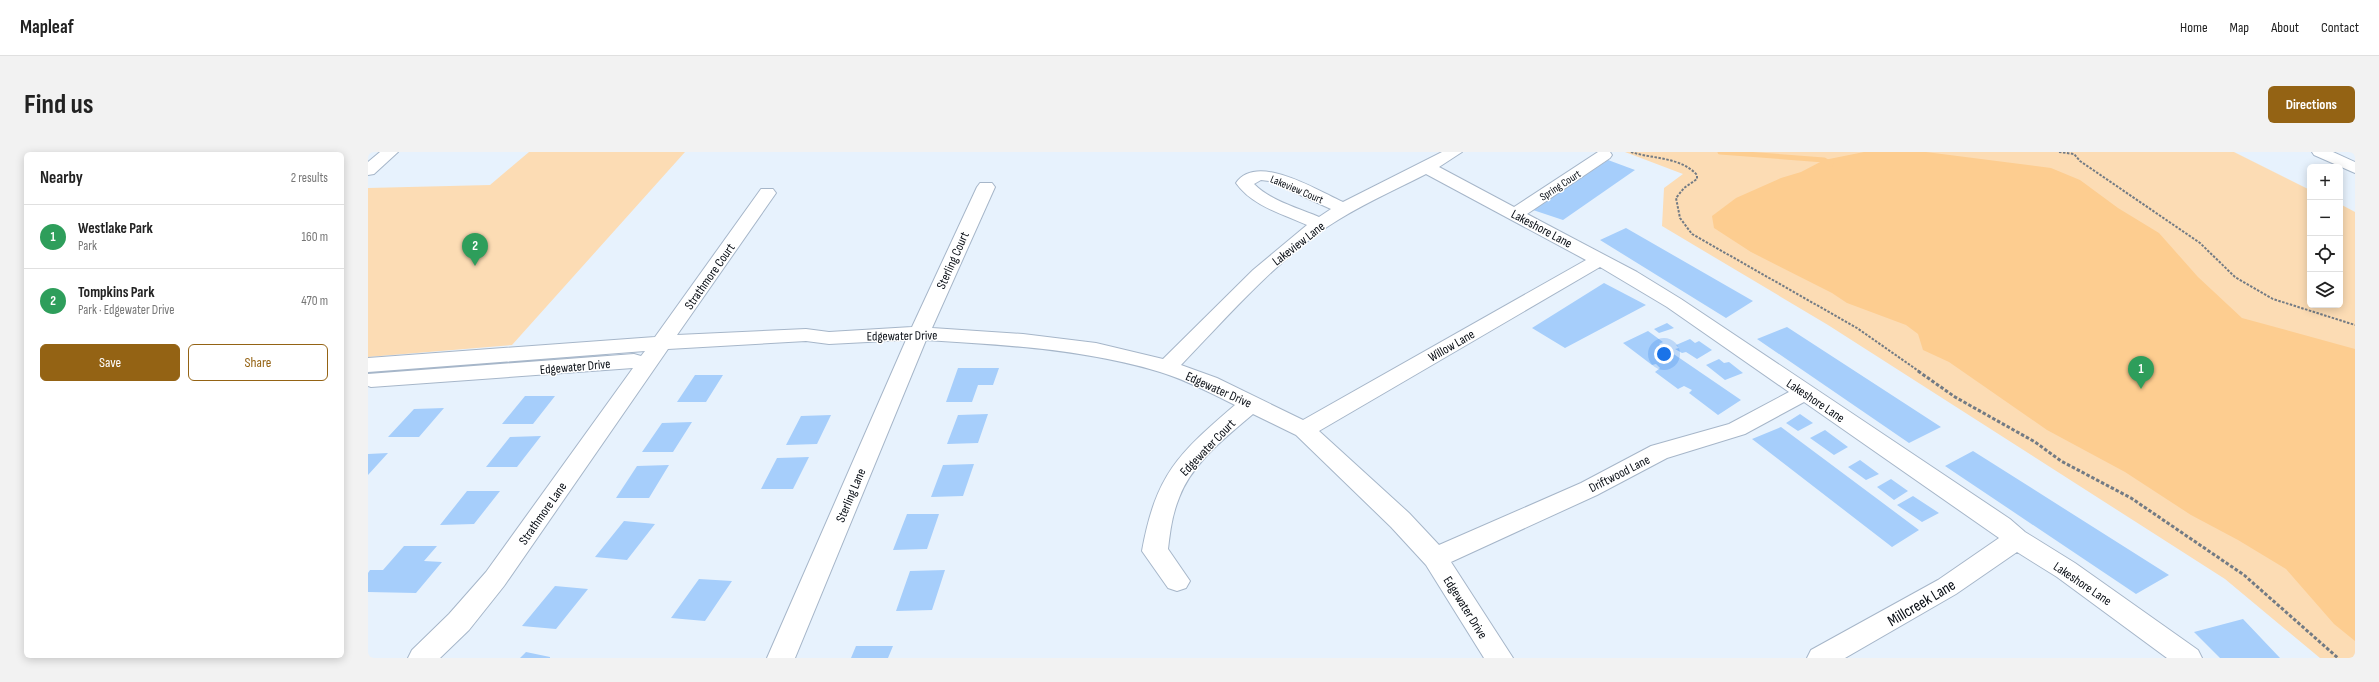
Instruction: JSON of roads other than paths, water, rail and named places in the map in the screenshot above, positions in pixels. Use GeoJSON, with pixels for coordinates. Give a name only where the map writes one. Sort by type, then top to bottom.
{"type":"FeatureCollection","features":[{"type":"Feature","properties":{"kind":"street"},"geometry":{"type":"LineString","coordinates":[[368,170],[390,152]]}},
{"type":"Feature","properties":{"kind":"street","name":"Lakeview Lane"},"geometry":{"type":"LineString","coordinates":[[1167,367],[1261,272],[1320,224],[1344,209],[1428,168],[1454,152]]}},
{"type":"Feature","properties":{"kind":"street"},"geometry":{"type":"LineString","coordinates":[[2320,152],[2355,168]]}},
{"type":"Feature","properties":{"kind":"street","name":"Spring Court"},"geometry":{"type":"LineString","coordinates":[[1515,214],[1604,155]]}},
{"type":"Feature","properties":{"kind":"street","name":"Lakeshore Lane"},"geometry":{"type":"LineString","coordinates":[[1428,168],[1599,260],[1674,303],[2078,579],[2188,658]]}},
{"type":"Feature","properties":{"kind":"street","name":"Lakeview Court"},"geometry":{"type":"LineString","coordinates":[[1320,224],[1248,189],[1244,183],[1258,175],[1272,176],[1344,209]]}},
{"type":"Feature","properties":{"kind":"street","name":"Sterling Court"},"geometry":{"type":"LineString","coordinates":[[919,333],[986,187]]}},
{"type":"Feature","properties":{"kind":"street","name":"Strathmore Court"},"geometry":{"type":"LineString","coordinates":[[656,351],[767,193]]}},
{"type":"Feature","properties":{"kind":"street","name":"Willow Lane"},"geometry":{"type":"LineString","coordinates":[[1304,430],[1599,260]]}},
{"type":"Feature","properties":{"kind":"street","name":"Edgewater Drive"},"geometry":{"type":"LineString","coordinates":[[372,374],[656,351],[804,345],[830,338],[919,333],[1023,340],[1096,350],[1167,367],[1209,383],[1304,430],[1400,520],[1435,558],[1499,658]]}},
{"type":"Feature","properties":{"kind":"street","name":"Sterling Lane"},"geometry":{"type":"LineString","coordinates":[[780,658],[919,333]]}},
{"type":"Feature","properties":{"kind":"street","name":"Strathmore Lane"},"geometry":{"type":"LineString","coordinates":[[422,658],[459,622],[496,578],[656,351]]}},
{"type":"Feature","properties":{"kind":"street","name":"Driftwood Lane"},"geometry":{"type":"LineString","coordinates":[[1435,558],[1589,489],[1659,452],[1737,429],[1804,393]]}},
{"type":"Feature","properties":{"kind":"street","name":"Edgewater Court"},"geometry":{"type":"LineString","coordinates":[[1177,581],[1155,551],[1167,495],[1178,476],[1192,458],[1251,403]]}},
{"type":"Feature","properties":{"kind":"street","name":"Millcreek Lane"},"geometry":{"type":"LineString","coordinates":[[1821,658],[1947,587],[2016,538]]}},
{"type":"Feature","properties":{"kind":"waterway"},"geometry":{"type":"LineString","coordinates":[[1720,152],[1824,160],[1831,164]]}},
{"type":"Feature","properties":{"kind":"place","name":"Tompkins Park"},"geometry":{"type":"Point","coordinates":[475,266]}},
{"type":"Feature","properties":{"kind":"place","name":"Westlake Park"},"geometry":{"type":"Point","coordinates":[2141,389]}}]}
